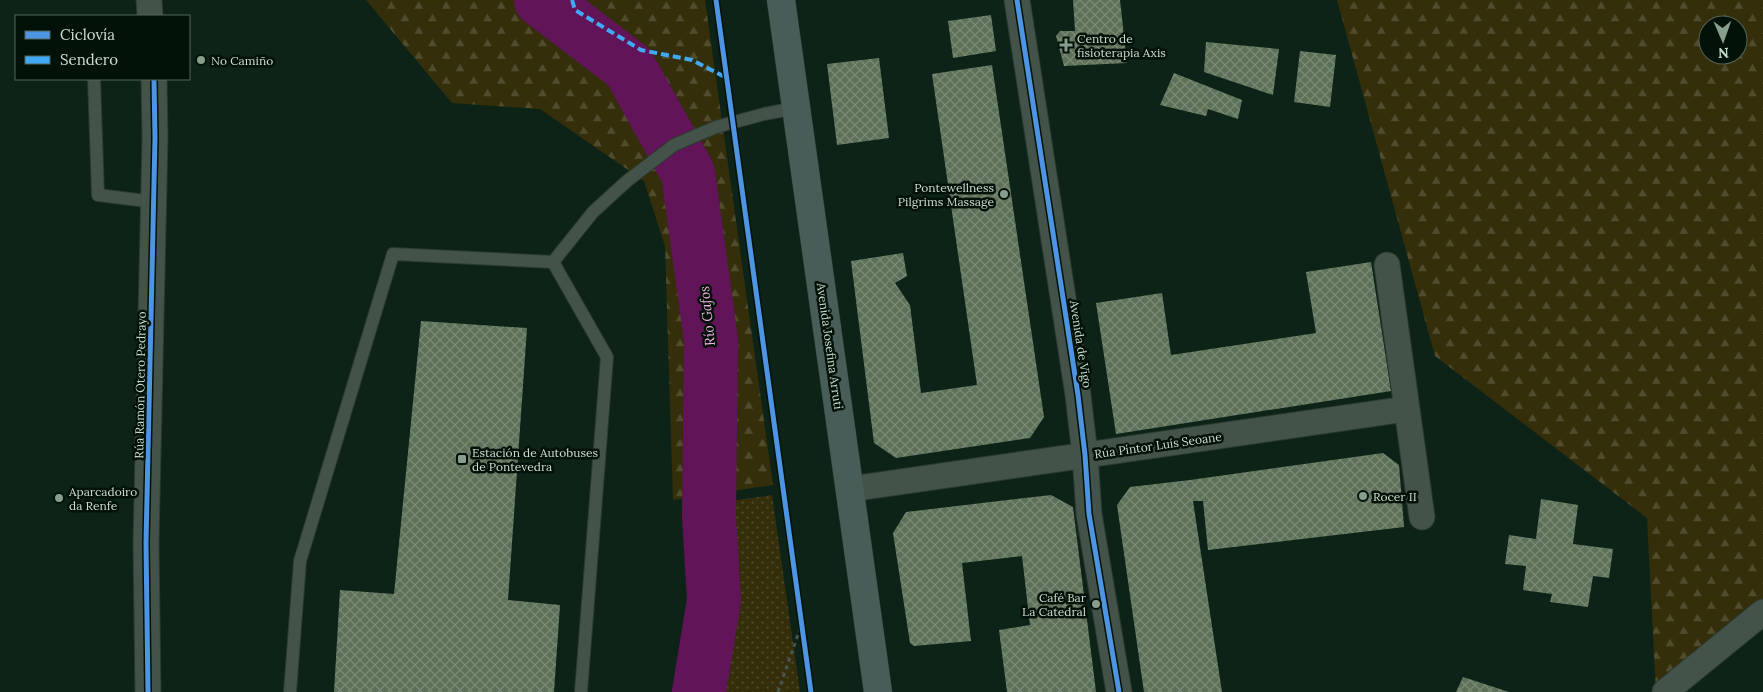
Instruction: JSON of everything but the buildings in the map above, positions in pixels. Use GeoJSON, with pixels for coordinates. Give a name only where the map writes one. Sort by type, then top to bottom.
{"type":"FeatureCollection","features":[{"type":"Feature","properties":{"kind":"highway","name":"Avenida Josefina Arruti"},"geometry":{"type":"LineString","coordinates":[[781,0],[878,692]]}},
{"type":"Feature","properties":{"kind":"street"},"geometry":{"type":"LineString","coordinates":[[149,0],[150,15]]}},
{"type":"Feature","properties":{"kind":"street","name":"Avenida de Vigo"},"geometry":{"type":"LineString","coordinates":[[1018,0],[1078,395],[1089,514],[1119,692]]}},
{"type":"Feature","properties":{"kind":"street","name":"Rúa Ramón Otero Pedrayo"},"geometry":{"type":"LineString","coordinates":[[148,692],[146,543],[154,202],[154,80]]}},
{"type":"Feature","properties":{"kind":"street"},"geometry":{"type":"LineString","coordinates":[[1387,265],[1422,517]]}},
{"type":"Feature","properties":{"kind":"street","name":"Rúa Pintor Luís Seoane"},"geometry":{"type":"LineString","coordinates":[[850,489],[1406,410]]}},
{"type":"Feature","properties":{"kind":"street"},"geometry":{"type":"LineString","coordinates":[[1665,692],[1763,612]]}},
{"type":"Feature","properties":{"kind":"lane"},"geometry":{"type":"LineString","coordinates":[[94,80],[98,195],[154,202]]}},
{"type":"Feature","properties":{"kind":"lane"},"geometry":{"type":"LineString","coordinates":[[552,262],[593,212],[627,180],[674,145],[716,127],[764,114],[796,108]]}},
{"type":"Feature","properties":{"kind":"lane"},"geometry":{"type":"LineString","coordinates":[[290,692],[300,561],[393,254],[552,262]]}},
{"type":"Feature","properties":{"kind":"lane"},"geometry":{"type":"LineString","coordinates":[[552,262],[606,357],[581,692]]}},
{"type":"Feature","properties":{"kind":"path"},"geometry":{"type":"LineString","coordinates":[[800,613],[803,633]]}},
{"type":"Feature","properties":{"kind":"path"},"geometry":{"type":"LineString","coordinates":[[778,692],[802,623]]}},
{"type":"Feature","properties":{"kind":"green space"},"geometry":{"type":"Polygon","coordinates":[[[366,0],[705,0],[773,485],[673,500],[665,246],[644,181],[540,109],[452,103],[366,0]]]}},
{"type":"Feature","properties":{"kind":"green space"},"geometry":{"type":"Polygon","coordinates":[[[1337,0],[1763,0],[1763,606],[1656,692],[1647,518],[1435,356],[1337,0]]]}},
{"type":"Feature","properties":{"kind":"green space"},"geometry":{"type":"Polygon","coordinates":[[[772,495],[800,692],[711,692],[722,619],[716,503],[772,495]]]}},
{"type":"Feature","properties":{"kind":"waterway","name":"Río Gafos"},"geometry":{"type":"LineString","coordinates":[[541,0],[629,67],[688,173],[711,340],[709,517],[714,600],[699,692]]}},
{"type":"Feature","properties":{"kind":"marked path"},"geometry":{"type":"LineString","coordinates":[[572,0],[575,10],[641,50],[692,60],[727,78]]}},
{"type":"Feature","properties":{"kind":"cycle path"},"geometry":{"type":"LineString","coordinates":[[716,0],[811,692]]}},
{"type":"Feature","properties":{"kind":"cycle path"},"geometry":{"type":"LineString","coordinates":[[1017,0],[1078,395],[1089,514],[1119,692]]}},
{"type":"Feature","properties":{"kind":"cycle path"},"geometry":{"type":"LineString","coordinates":[[148,692],[146,543],[155,138],[154,80]]}},
{"type":"Feature","properties":{"kind":"place","name":"Centro de fisioterapia Axis"},"geometry":{"type":"Point","coordinates":[1066,45]}},
{"type":"Feature","properties":{"kind":"place","name":"No Camiño"},"geometry":{"type":"Point","coordinates":[201,60]}},
{"type":"Feature","properties":{"kind":"place","name":"Pontewellness Pilgrims Massage"},"geometry":{"type":"Point","coordinates":[1004,194]}},
{"type":"Feature","properties":{"kind":"place","name":"Estación de Autobuses de Pontevedra"},"geometry":{"type":"Point","coordinates":[462,459]}},
{"type":"Feature","properties":{"kind":"place","name":"Rocer II"},"geometry":{"type":"Point","coordinates":[1363,496]}},
{"type":"Feature","properties":{"kind":"place","name":"Aparcadoiro da Renfe"},"geometry":{"type":"Point","coordinates":[59,498]}},
{"type":"Feature","properties":{"kind":"place","name":"Café Bar La Catedral"},"geometry":{"type":"Point","coordinates":[1096,604]}}]}
